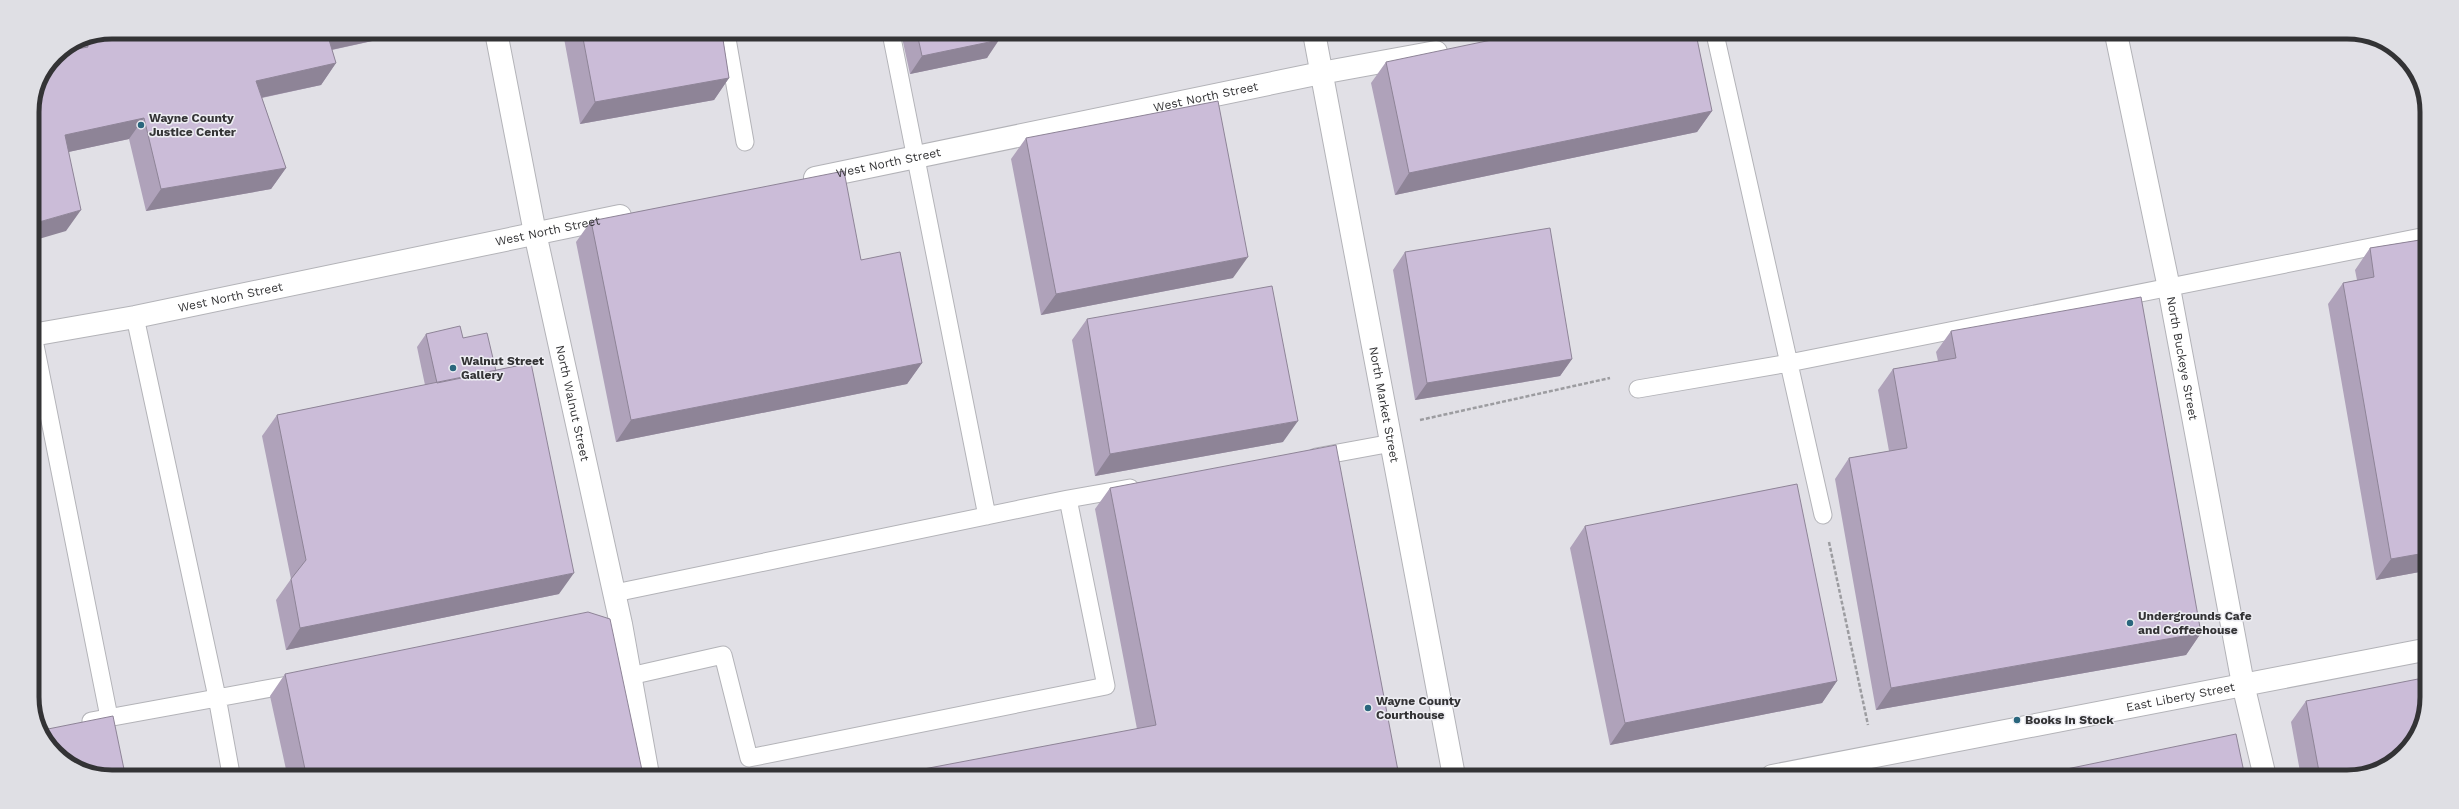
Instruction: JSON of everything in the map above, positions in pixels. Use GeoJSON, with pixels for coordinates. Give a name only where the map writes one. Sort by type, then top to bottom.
{"type":"FeatureCollection","features":[{"type":"Feature","properties":{"kind":"street","name":"North Walnut Street"},"geometry":{"type":"LineString","coordinates":[[497,39],[535,233],[615,593],[615,625],[630,676],[647,770]]}},
{"type":"Feature","properties":{"kind":"street","name":"North Market Street"},"geometry":{"type":"LineString","coordinates":[[1315,39],[1453,770]]}},
{"type":"Feature","properties":{"kind":"street","name":"North Buckeye Street"},"geometry":{"type":"LineString","coordinates":[[2117,39],[2168,288],[2243,684],[2263,770]]}},
{"type":"Feature","properties":{"kind":"street","name":"West North Street"},"geometry":{"type":"LineString","coordinates":[[799,181],[1321,73],[1455,48]]}},
{"type":"Feature","properties":{"kind":"street","name":"West North Street"},"geometry":{"type":"LineString","coordinates":[[39,334],[135,317],[644,211]]}},
{"type":"Feature","properties":{"kind":"street","name":"East Liberty Street"},"geometry":{"type":"LineString","coordinates":[[1801,770],[2420,651]]}},
{"type":"Feature","properties":{"kind":"lane"},"geometry":{"type":"LineString","coordinates":[[727,39],[745,142]]}},
{"type":"Feature","properties":{"kind":"lane"},"geometry":{"type":"LineString","coordinates":[[892,39],[987,516]]}},
{"type":"Feature","properties":{"kind":"lane"},"geometry":{"type":"LineString","coordinates":[[1716,39],[1823,514]]}},
{"type":"Feature","properties":{"kind":"lane"},"geometry":{"type":"LineString","coordinates":[[1638,389],[1789,363],[2420,237]]}},
{"type":"Feature","properties":{"kind":"lane"},"geometry":{"type":"LineString","coordinates":[[135,317],[217,697],[230,770]]}},
{"type":"Feature","properties":{"kind":"lane"},"geometry":{"type":"LineString","coordinates":[[39,370],[109,718]]}},
{"type":"Feature","properties":{"kind":"lane"},"geometry":{"type":"LineString","coordinates":[[1297,460],[1390,435]]}},
{"type":"Feature","properties":{"kind":"lane"},"geometry":{"type":"LineString","coordinates":[[615,593],[1068,499],[1147,486]]}},
{"type":"Feature","properties":{"kind":"lane"},"geometry":{"type":"LineString","coordinates":[[630,676],[723,655],[749,758],[1106,686],[1068,499]]}},
{"type":"Feature","properties":{"kind":"lane"},"geometry":{"type":"LineString","coordinates":[[72,725],[317,679]]}},
{"type":"Feature","properties":{"kind":"path"},"geometry":{"type":"LineString","coordinates":[[1390,435],[1614,378]]}},
{"type":"Feature","properties":{"kind":"path"},"geometry":{"type":"LineString","coordinates":[[1823,514],[1875,755]]}},
{"type":"Feature","properties":{"kind":"building","name":"Wayne County Justice Center"},"geometry":{"type":"Polygon","coordinates":[[[107,39],[329,39],[336,63],[256,81],[286,168],[161,189],[144,118],[65,135],[81,210],[39,222],[39,112],[41,93],[51,71],[60,60],[71,51],[88,47],[87,44],[107,39]]]}},
{"type":"Feature","properties":{"kind":"building"},"geometry":{"type":"Polygon","coordinates":[[[583,39],[723,39],[729,78],[595,102],[583,39]]]}},
{"type":"Feature","properties":{"kind":"building"},"geometry":{"type":"Polygon","coordinates":[[[918,39],[999,39],[999,40],[922,56],[918,39]]]}},
{"type":"Feature","properties":{"kind":"building"},"geometry":{"type":"Polygon","coordinates":[[[1496,39],[1697,39],[1712,111],[1409,173],[1386,62],[1496,39]]]}},
{"type":"Feature","properties":{"kind":"building"},"geometry":{"type":"Polygon","coordinates":[[[1218,101],[1248,257],[1056,294],[1026,138],[1218,101]]]}},
{"type":"Feature","properties":{"kind":"building"},"geometry":{"type":"Polygon","coordinates":[[[844,171],[861,260],[900,252],[922,363],[631,420],[591,221],[844,171]]]}},
{"type":"Feature","properties":{"kind":"building"},"geometry":{"type":"Polygon","coordinates":[[[1550,228],[1572,359],[1427,383],[1405,252],[1550,228]]]}},
{"type":"Feature","properties":{"kind":"building"},"geometry":{"type":"Polygon","coordinates":[[[2420,240],[2420,554],[2391,559],[2343,283],[2374,277],[2370,248],[2420,240]]]}},
{"type":"Feature","properties":{"kind":"building"},"geometry":{"type":"Polygon","coordinates":[[[1272,286],[1298,421],[1110,454],[1087,319],[1272,286]]]}},
{"type":"Feature","properties":{"kind":"building"},"geometry":{"type":"Polygon","coordinates":[[[2141,297],[2201,633],[1891,688],[1849,458],[1907,448],[1893,369],[1956,358],[1951,331],[2141,297]]]}},
{"type":"Feature","properties":{"kind":"building"},"geometry":{"type":"Polygon","coordinates":[[[460,326],[463,338],[487,333],[496,371],[437,383],[426,334],[460,326]]]}},
{"type":"Feature","properties":{"kind":"building"},"geometry":{"type":"Polygon","coordinates":[[[531,363],[574,573],[300,628],[291,579],[306,560],[277,415],[531,363]]]}},
{"type":"Feature","properties":{"kind":"building"},"geometry":{"type":"Polygon","coordinates":[[[1336,445],[1398,770],[918,770],[1156,725],[1110,488],[1336,445]]]}},
{"type":"Feature","properties":{"kind":"building"},"geometry":{"type":"Polygon","coordinates":[[[1797,484],[1837,681],[1625,723],[1585,526],[1797,484]]]}},
{"type":"Feature","properties":{"kind":"building"},"geometry":{"type":"Polygon","coordinates":[[[588,612],[610,619],[642,770],[305,770],[285,674],[588,612]]]}},
{"type":"Feature","properties":{"kind":"building"},"geometry":{"type":"Polygon","coordinates":[[[2418,679],[2420,690],[2418,716],[2408,738],[2399,749],[2383,760],[2366,768],[2347,770],[2319,770],[2306,701],[2418,679]]]}},
{"type":"Feature","properties":{"kind":"building"},"geometry":{"type":"Polygon","coordinates":[[[113,716],[124,770],[93,768],[71,758],[60,749],[47,729],[113,716]]]}},
{"type":"Feature","properties":{"kind":"building"},"geometry":{"type":"Polygon","coordinates":[[[2236,734],[2244,770],[2062,770],[2236,734]]]}},
{"type":"Feature","properties":{"kind":"place","name":"Wayne County Justice Center"},"geometry":{"type":"Point","coordinates":[141,125]}},
{"type":"Feature","properties":{"kind":"place","name":"Walnut Street Gallery"},"geometry":{"type":"Point","coordinates":[453,368]}},
{"type":"Feature","properties":{"kind":"place","name":"Undergrounds Cafe and Coffeehouse"},"geometry":{"type":"Point","coordinates":[2130,623]}},
{"type":"Feature","properties":{"kind":"place","name":"Wayne County Courthouse"},"geometry":{"type":"Point","coordinates":[1368,708]}},
{"type":"Feature","properties":{"kind":"place","name":"Books in Stock"},"geometry":{"type":"Point","coordinates":[2017,720]}}]}
